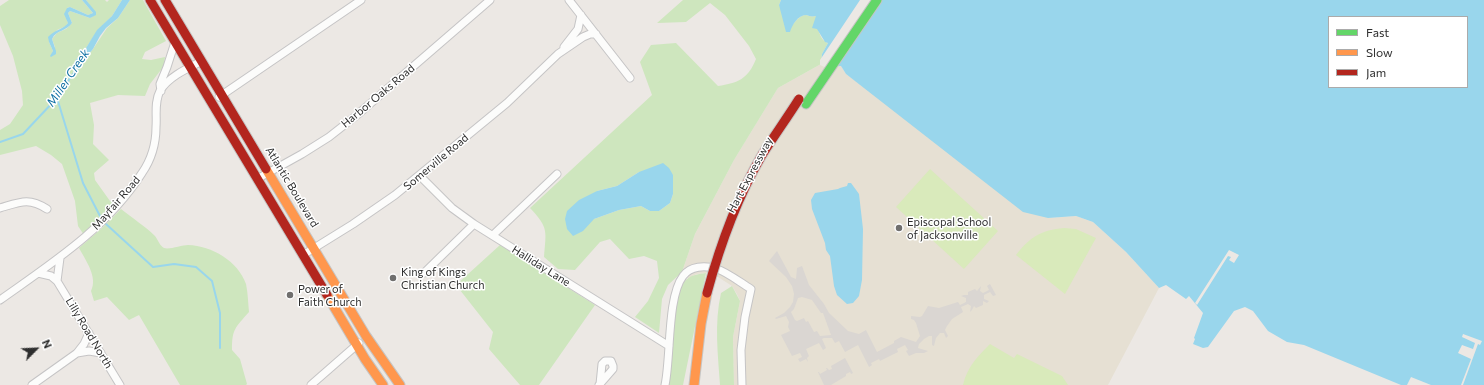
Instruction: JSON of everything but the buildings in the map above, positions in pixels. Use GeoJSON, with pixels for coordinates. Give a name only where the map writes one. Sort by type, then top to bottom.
{"type":"FeatureCollection","features":[{"type":"Feature","properties":{"kind":"main road"},"geometry":{"type":"LineString","coordinates":[[150,0],[357,345],[383,385]]}},
{"type":"Feature","properties":{"kind":"main road","name":"Atlantic Boulevard"},"geometry":{"type":"LineString","coordinates":[[165,0],[366,336],[400,385]]}},
{"type":"Feature","properties":{"kind":"main road","name":"Hart Expressway"},"geometry":{"type":"LineString","coordinates":[[703,385],[711,294],[717,257],[728,224],[758,163],[783,122],[866,0]]}},
{"type":"Feature","properties":{"kind":"main road","name":"Hart Expressway"},"geometry":{"type":"LineString","coordinates":[[694,385],[701,324],[738,224],[753,190],[769,162],[877,0]]}},
{"type":"Feature","properties":{"kind":"main road"},"geometry":{"type":"LineString","coordinates":[[686,385],[701,324]]}},
{"type":"Feature","properties":{"kind":"street"},"geometry":{"type":"LineString","coordinates":[[211,103],[361,0]]}},
{"type":"Feature","properties":{"kind":"street","name":"Harbor Oaks Road"},"geometry":{"type":"LineString","coordinates":[[257,179],[302,154],[329,136],[351,119],[490,0]]}},
{"type":"Feature","properties":{"kind":"street"},"geometry":{"type":"LineString","coordinates":[[569,0],[630,78]]}},
{"type":"Feature","properties":{"kind":"street","name":"Somerville Road"},"geometry":{"type":"LineString","coordinates":[[303,255],[378,208],[420,176],[507,103],[558,54],[578,29],[581,15]]}},
{"type":"Feature","properties":{"kind":"street","name":"Somerville Road"},"geometry":{"type":"LineString","coordinates":[[558,54],[583,37],[590,34],[596,34]]}},
{"type":"Feature","properties":{"kind":"street","name":"Mayfair Road"},"geometry":{"type":"LineString","coordinates":[[0,300],[60,258],[107,218],[143,172],[150,159],[155,138],[156,111],[160,84],[175,42]]}},
{"type":"Feature","properties":{"kind":"street"},"geometry":{"type":"LineString","coordinates":[[160,91],[190,67],[202,61]]}},
{"type":"Feature","properties":{"kind":"street"},"geometry":{"type":"LineString","coordinates":[[493,235],[558,174]]}},
{"type":"Feature","properties":{"kind":"street","name":"Halliday Lane"},"geometry":{"type":"LineString","coordinates":[[420,176],[452,208],[474,224],[669,346]]}},
{"type":"Feature","properties":{"kind":"street"},"geometry":{"type":"LineString","coordinates":[[0,208],[27,201],[39,204],[48,209]]}},
{"type":"Feature","properties":{"kind":"street"},"geometry":{"type":"LineString","coordinates":[[424,273],[474,224]]}},
{"type":"Feature","properties":{"kind":"street"},"geometry":{"type":"LineString","coordinates":[[57,281],[60,258]]}},
{"type":"Feature","properties":{"kind":"street"},"geometry":{"type":"LineString","coordinates":[[665,385],[668,371],[669,346],[675,293],[680,280],[687,272],[691,269],[705,267],[718,269],[751,289],[745,317],[741,350],[742,385]]}},
{"type":"Feature","properties":{"kind":"street"},"geometry":{"type":"LineString","coordinates":[[38,274],[51,276],[57,281]]}},
{"type":"Feature","properties":{"kind":"street","name":"Lilly Road North"},"geometry":{"type":"LineString","coordinates":[[57,281],[120,385]]}},
{"type":"Feature","properties":{"kind":"street"},"geometry":{"type":"LineString","coordinates":[[32,385],[77,353],[84,344],[89,333]]}},
{"type":"Feature","properties":{"kind":"street"},"geometry":{"type":"LineString","coordinates":[[311,385],[366,336]]}},
{"type":"Feature","properties":{"kind":"street"},"geometry":{"type":"LineString","coordinates":[[77,353],[89,351],[101,353]]}},
{"type":"Feature","properties":{"kind":"shaded area","name":"Episcopal School of Jacksonville"},"geometry":{"type":"Polygon","coordinates":[[[821,64],[830,67],[841,66],[846,74],[1048,218],[1076,216],[1093,222],[1126,252],[1159,288],[1108,385],[734,385],[733,337],[740,301],[737,294],[732,286],[718,277],[706,273],[697,274],[688,278],[682,272],[695,234],[734,160],[778,88],[821,64]]]}},
{"type":"Feature","properties":{"kind":"shaded area"},"geometry":{"type":"Polygon","coordinates":[[[777,251],[791,277],[796,279],[797,268],[802,266],[809,285],[829,313],[848,331],[859,334],[866,330],[877,352],[894,343],[894,341],[901,337],[916,342],[920,336],[916,323],[911,319],[911,316],[922,316],[928,306],[939,308],[958,302],[960,305],[966,302],[966,298],[961,296],[968,295],[968,292],[975,289],[977,291],[981,286],[980,291],[983,293],[989,290],[987,286],[990,284],[996,295],[993,296],[990,292],[984,295],[984,299],[989,301],[987,303],[983,301],[983,305],[976,308],[974,306],[970,312],[971,306],[968,304],[961,307],[963,312],[952,319],[945,330],[948,336],[946,338],[944,333],[940,333],[936,338],[934,346],[932,345],[932,336],[924,339],[919,344],[918,348],[928,351],[924,353],[916,353],[909,356],[905,345],[897,349],[898,352],[880,361],[879,359],[871,363],[872,365],[869,367],[858,345],[845,352],[839,341],[835,343],[832,338],[824,338],[822,339],[826,348],[823,350],[819,343],[806,349],[809,356],[807,358],[808,362],[806,359],[800,362],[798,359],[802,357],[800,353],[792,356],[781,335],[790,331],[788,327],[789,322],[786,316],[775,318],[784,313],[793,302],[794,294],[792,286],[786,277],[769,261],[777,251]],[[802,297],[798,298],[794,309],[791,312],[795,320],[797,321],[804,318],[806,322],[808,321],[814,332],[817,331],[820,336],[831,335],[823,313],[821,313],[812,300],[802,297]]]}},
{"type":"Feature","properties":{"kind":"shaded area"},"geometry":{"type":"Polygon","coordinates":[[[845,358],[853,373],[851,374],[850,372],[846,374],[846,376],[831,385],[824,385],[818,372],[820,374],[827,370],[826,368],[829,370],[832,369],[831,366],[845,358]]]}},
{"type":"Feature","properties":{"kind":"green space"},"geometry":{"type":"Polygon","coordinates":[[[9,0],[82,0],[93,13],[88,15],[70,7],[67,8],[68,23],[66,26],[57,30],[49,42],[53,51],[51,57],[55,47],[52,39],[57,33],[66,29],[72,23],[68,13],[70,11],[90,18],[96,14],[86,0],[105,0],[107,2],[109,0],[122,0],[112,16],[98,30],[75,61],[81,63],[93,49],[107,28],[118,18],[130,0],[143,0],[166,41],[145,52],[142,59],[151,60],[165,57],[164,66],[150,84],[145,96],[118,95],[90,103],[94,125],[93,144],[109,160],[94,173],[95,180],[113,203],[104,216],[84,235],[78,226],[75,201],[62,164],[36,146],[0,155],[0,130],[10,124],[23,105],[22,91],[13,56],[0,25],[0,6],[9,0]]]}},
{"type":"Feature","properties":{"kind":"green space"},"geometry":{"type":"Polygon","coordinates":[[[683,0],[781,0],[779,5],[792,25],[802,16],[816,16],[820,35],[828,43],[822,54],[821,64],[778,88],[734,160],[695,234],[682,272],[668,285],[662,299],[659,333],[635,317],[648,301],[659,278],[657,261],[644,256],[629,259],[610,239],[600,242],[575,270],[558,269],[544,257],[545,230],[540,220],[530,208],[652,95],[640,62],[651,45],[676,43],[718,86],[742,79],[750,71],[756,59],[749,46],[725,15],[710,3],[686,22],[657,23],[683,0]],[[639,172],[617,186],[597,191],[594,219],[619,210],[641,206],[650,211],[659,211],[670,203],[673,194],[673,175],[639,172]]]}},
{"type":"Feature","properties":{"kind":"green space"},"geometry":{"type":"Polygon","coordinates":[[[930,169],[998,231],[964,269],[896,207],[930,169]]]}},
{"type":"Feature","properties":{"kind":"green space"},"geometry":{"type":"Polygon","coordinates":[[[121,209],[151,232],[164,248],[188,245],[206,248],[223,256],[237,268],[246,284],[249,312],[235,329],[232,350],[240,359],[246,385],[180,385],[139,315],[129,320],[107,297],[94,301],[91,291],[93,286],[92,275],[79,248],[121,209]]]}},
{"type":"Feature","properties":{"kind":"green space"},"geometry":{"type":"Polygon","coordinates":[[[1064,228],[1076,229],[1096,238],[1065,294],[1016,255],[1031,239],[1042,233],[1064,228]]]}},
{"type":"Feature","properties":{"kind":"green space"},"geometry":{"type":"Polygon","coordinates":[[[500,245],[595,305],[539,385],[520,385],[489,349],[493,332],[456,285],[500,245]]]}},
{"type":"Feature","properties":{"kind":"green space"},"geometry":{"type":"Polygon","coordinates":[[[706,273],[683,385],[669,385],[675,316],[680,290],[684,282],[689,278],[694,275],[706,273]]]}},
{"type":"Feature","properties":{"kind":"green space"},"geometry":{"type":"Polygon","coordinates":[[[732,286],[740,301],[733,337],[734,385],[720,385],[717,339],[719,305],[721,293],[732,286]]]}},
{"type":"Feature","properties":{"kind":"green space"},"geometry":{"type":"Polygon","coordinates":[[[990,344],[1014,358],[1017,354],[1062,376],[1068,385],[963,385],[970,367],[990,344]]]}},
{"type":"Feature","properties":{"kind":"water"},"geometry":{"type":"Polygon","coordinates":[[[82,0],[86,0],[96,12],[96,15],[90,18],[70,11],[68,13],[72,23],[70,26],[56,34],[52,39],[56,54],[51,57],[50,56],[53,51],[48,37],[68,23],[64,14],[67,8],[70,7],[88,15],[93,13],[82,0]]]}},
{"type":"Feature","properties":{"kind":"water"},"geometry":{"type":"Polygon","coordinates":[[[122,0],[130,0],[118,18],[106,28],[100,36],[93,49],[81,63],[77,73],[73,69],[75,61],[86,48],[97,30],[112,16],[122,0]]]}},
{"type":"Feature","properties":{"kind":"water"},"geometry":{"type":"Polygon","coordinates":[[[781,0],[1484,0],[1484,385],[1431,385],[1411,377],[1407,385],[1401,385],[1304,345],[1287,342],[1268,331],[1253,311],[1245,307],[1234,311],[1208,347],[1203,348],[1193,344],[1203,313],[1189,296],[1186,299],[1166,285],[1159,288],[1126,252],[1093,222],[1076,216],[1048,218],[1023,212],[846,74],[841,66],[830,67],[821,64],[822,54],[828,43],[825,42],[817,29],[812,28],[816,16],[803,15],[794,24],[790,32],[786,32],[779,5],[781,0]]]}},
{"type":"Feature","properties":{"kind":"water"},"geometry":{"type":"Polygon","coordinates":[[[663,163],[669,168],[673,175],[673,194],[670,203],[659,211],[650,211],[641,206],[619,210],[594,219],[583,231],[573,236],[567,229],[565,219],[567,211],[579,200],[597,191],[617,186],[639,172],[663,163]]]}},
{"type":"Feature","properties":{"kind":"water"},"geometry":{"type":"Polygon","coordinates":[[[848,183],[851,183],[859,194],[863,229],[862,280],[859,296],[853,303],[847,304],[837,295],[834,286],[830,256],[826,250],[825,243],[812,209],[811,200],[815,193],[838,189],[847,186],[848,183]]]}},
{"type":"Feature","properties":{"kind":"pier"},"geometry":{"type":"Polygon","coordinates":[[[860,0],[882,0],[829,69],[820,65],[820,60],[860,0]]]}},
{"type":"Feature","properties":{"kind":"pier"},"geometry":{"type":"Polygon","coordinates":[[[1229,250],[1239,255],[1234,263],[1229,260],[1231,257],[1228,256],[1197,305],[1195,303],[1229,250]]]}},
{"type":"Feature","properties":{"kind":"pier"},"geometry":{"type":"Polygon","coordinates":[[[1463,334],[1482,341],[1480,345],[1478,344],[1463,385],[1461,385],[1471,359],[1458,353],[1462,345],[1473,349],[1475,343],[1462,337],[1463,334]]]}},
{"type":"Feature","properties":{"kind":"waterway","name":"Miller Creek"},"geometry":{"type":"LineString","coordinates":[[0,142],[23,134],[55,100],[75,71]]}},
{"type":"Feature","properties":{"kind":"waterway"},"geometry":{"type":"LineString","coordinates":[[57,98],[83,183],[101,218]]}},
{"type":"Feature","properties":{"kind":"waterway"},"geometry":{"type":"LineString","coordinates":[[106,224],[153,267],[174,264],[196,267],[212,281],[220,313],[220,348]]}},
{"type":"Feature","properties":{"kind":"traffic: fast"},"geometry":{"type":"LineString","coordinates":[[806,104],[877,0]]}},
{"type":"Feature","properties":{"kind":"traffic: slow"},"geometry":{"type":"LineString","coordinates":[[266,169],[366,336],[400,385]]}},
{"type":"Feature","properties":{"kind":"traffic: slow"},"geometry":{"type":"LineString","coordinates":[[694,385],[701,324],[707,293]]}},
{"type":"Feature","properties":{"kind":"traffic: slow"},"geometry":{"type":"LineString","coordinates":[[327,295],[365,359],[383,385]]}},
{"type":"Feature","properties":{"kind":"traffic: jam"},"geometry":{"type":"LineString","coordinates":[[150,0],[327,295]]}},
{"type":"Feature","properties":{"kind":"traffic: jam"},"geometry":{"type":"LineString","coordinates":[[165,0],[266,169]]}},
{"type":"Feature","properties":{"kind":"traffic: jam"},"geometry":{"type":"LineString","coordinates":[[707,293],[730,222],[753,171],[799,99]]}},
{"type":"Feature","properties":{"kind":"place","name":"Episcopal School of Jacksonville"},"geometry":{"type":"Point","coordinates":[899,228]}},
{"type":"Feature","properties":{"kind":"place","name":"King of Kings Christian Church"},"geometry":{"type":"Point","coordinates":[393,278]}},
{"type":"Feature","properties":{"kind":"place","name":"Power of Faith Church"},"geometry":{"type":"Point","coordinates":[290,295]}}]}
